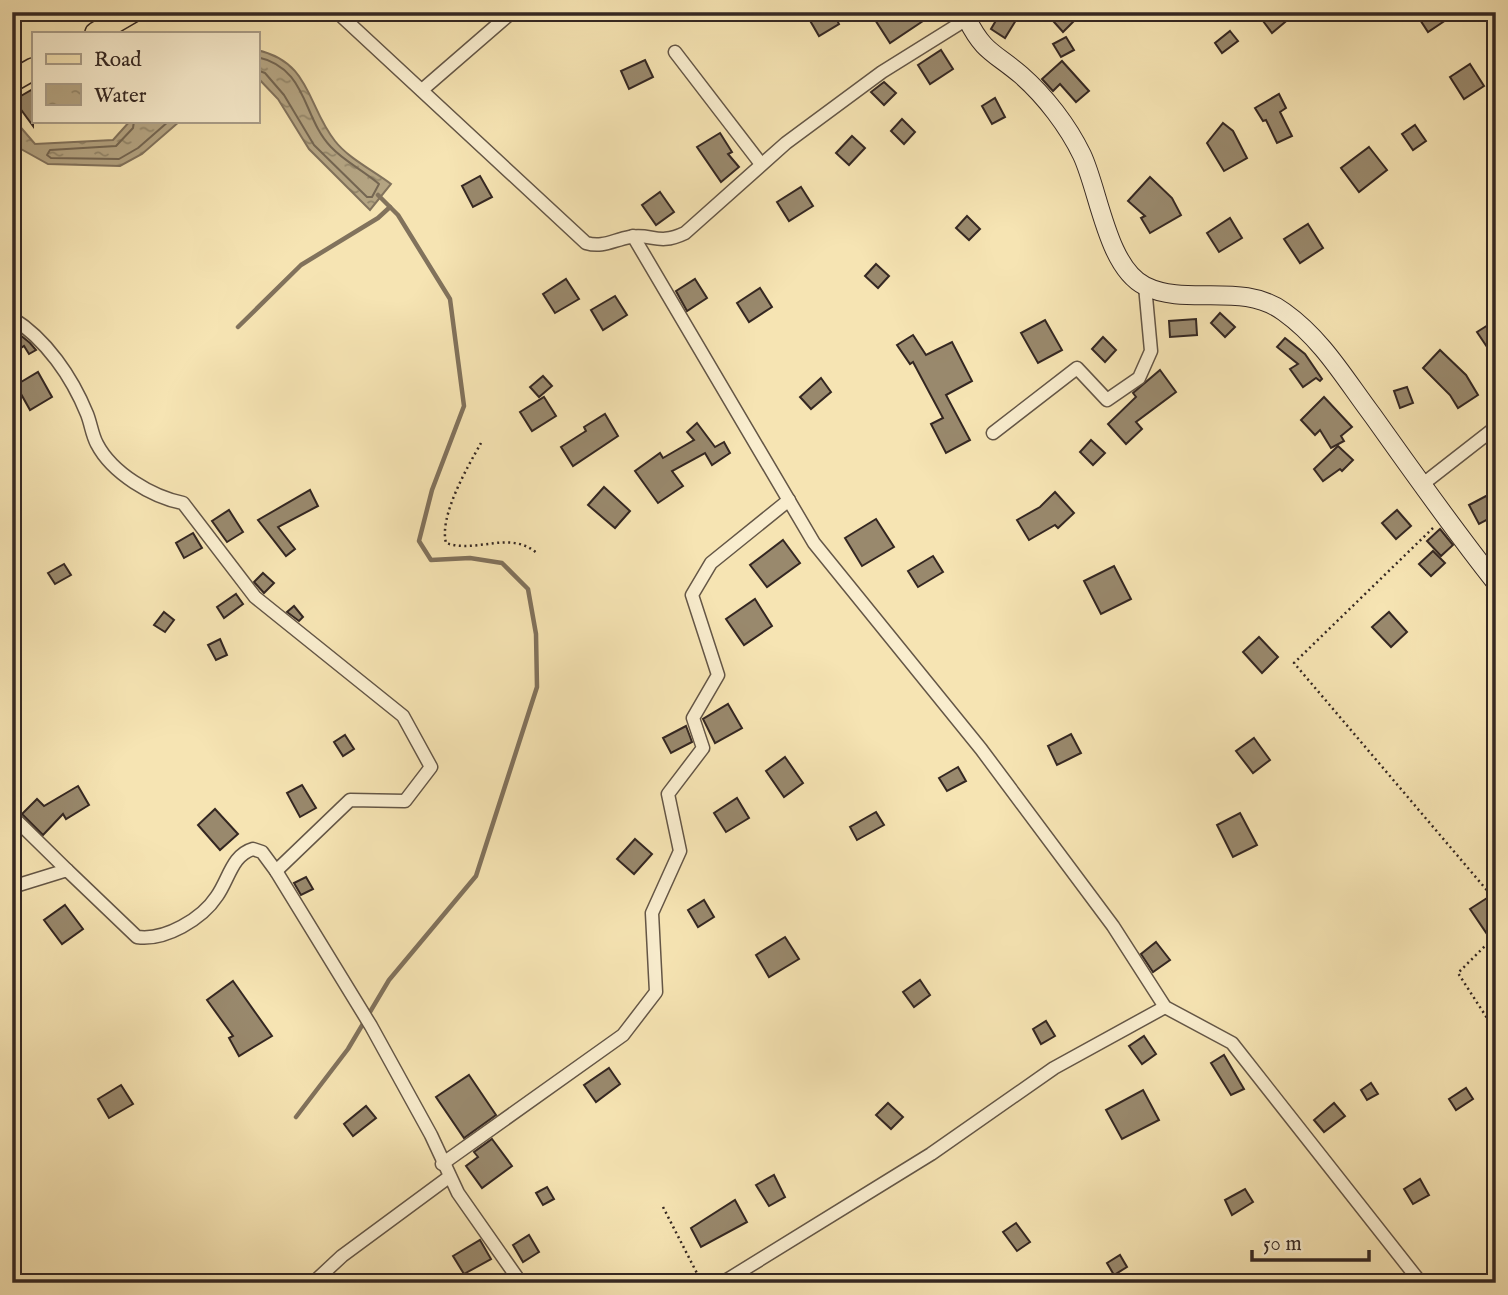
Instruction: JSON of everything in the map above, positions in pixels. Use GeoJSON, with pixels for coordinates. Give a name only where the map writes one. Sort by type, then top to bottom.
{"type":"FeatureCollection","features":[{"type":"Feature","properties":{"kind":"main road"},"geometry":{"type":"LineString","coordinates":[[98,32],[132,12]]}},
{"type":"Feature","properties":{"kind":"main road"},"geometry":{"type":"LineString","coordinates":[[12,81],[32,70]]}},
{"type":"Feature","properties":{"kind":"street"},"geometry":{"type":"LineString","coordinates":[[263,12],[273,12]]}},
{"type":"Feature","properties":{"kind":"street"},"geometry":{"type":"LineString","coordinates":[[337,12],[586,243],[598,247],[633,236],[670,240],[685,233],[761,164],[882,72],[970,15],[980,44],[1021,75],[1049,104],[1082,154],[1124,267],[1145,286],[1180,293],[1241,295],[1266,301],[1285,312],[1333,357],[1496,583]]}},
{"type":"Feature","properties":{"kind":"street"},"geometry":{"type":"LineString","coordinates":[[422,90],[512,12]]}},
{"type":"Feature","properties":{"kind":"street"},"geometry":{"type":"LineString","coordinates":[[675,52],[761,164]]}},
{"type":"Feature","properties":{"kind":"street"},"geometry":{"type":"LineString","coordinates":[[633,236],[814,543],[981,749],[1113,926],[1165,1007],[1232,1043],[1421,1283]]}},
{"type":"Feature","properties":{"kind":"street"},"geometry":{"type":"LineString","coordinates":[[993,433],[1077,368],[1107,400],[1139,378],[1151,351],[1145,286]]}},
{"type":"Feature","properties":{"kind":"street"},"geometry":{"type":"LineString","coordinates":[[12,318],[31,330],[60,365],[87,413],[96,443],[106,458],[127,477],[168,500],[183,503],[254,597],[402,716],[431,767],[405,801],[350,800],[276,871]]}},
{"type":"Feature","properties":{"kind":"street"},"geometry":{"type":"LineString","coordinates":[[1423,484],[1496,427]]}},
{"type":"Feature","properties":{"kind":"street"},"geometry":{"type":"LineString","coordinates":[[442,1164],[623,1035],[656,992],[652,913],[680,851],[668,794],[703,748],[693,718],[718,675],[692,595],[711,563],[789,500]]}},
{"type":"Feature","properties":{"kind":"street"},"geometry":{"type":"LineString","coordinates":[[12,816],[137,937],[162,936],[201,915],[217,896],[239,856],[253,849],[262,852],[371,1026],[430,1135],[449,1177],[521,1283]]}},
{"type":"Feature","properties":{"kind":"street"},"geometry":{"type":"LineString","coordinates":[[12,887],[67,870]]}},
{"type":"Feature","properties":{"kind":"street"},"geometry":{"type":"LineString","coordinates":[[722,1283],[930,1154],[1054,1068],[1165,1007]]}},
{"type":"Feature","properties":{"kind":"street"},"geometry":{"type":"LineString","coordinates":[[313,1283],[342,1256],[449,1177]]}},
{"type":"Feature","properties":{"kind":"path"},"geometry":{"type":"LineString","coordinates":[[481,443],[461,479],[442,530],[446,543],[459,548],[509,541],[528,545],[538,554]]}},
{"type":"Feature","properties":{"kind":"path"},"geometry":{"type":"LineString","coordinates":[[1445,515],[1294,663],[1496,901]]}},
{"type":"Feature","properties":{"kind":"path"},"geometry":{"type":"LineString","coordinates":[[1496,935],[1458,973],[1496,1032]]}},
{"type":"Feature","properties":{"kind":"path"},"geometry":{"type":"LineString","coordinates":[[663,1207],[702,1283]]}},
{"type":"Feature","properties":{"kind":"water"},"geometry":{"type":"Polygon","coordinates":[[[259,51],[288,64],[306,87],[326,128],[340,147],[391,184],[370,210],[309,149],[278,99],[259,79],[259,51]]]}},
{"type":"Feature","properties":{"kind":"water"},"geometry":{"type":"Polygon","coordinates":[[[12,95],[17,123],[35,144],[113,140],[129,122],[179,122],[142,154],[120,166],[48,164],[12,144],[12,95]]]}},
{"type":"Feature","properties":{"kind":"building"},"geometry":{"type":"Polygon","coordinates":[[[805,12],[833,12],[839,24],[819,36],[805,12]]]}},
{"type":"Feature","properties":{"kind":"building"},"geometry":{"type":"Polygon","coordinates":[[[870,12],[917,12],[923,21],[890,43],[870,12]]]}},
{"type":"Feature","properties":{"kind":"building"},"geometry":{"type":"Polygon","coordinates":[[[1001,12],[1021,12],[1005,38],[991,29],[1001,12]]]}},
{"type":"Feature","properties":{"kind":"building"},"geometry":{"type":"Polygon","coordinates":[[[1064,12],[1076,19],[1063,32],[1054,22],[1064,12]]]}},
{"type":"Feature","properties":{"kind":"building"},"geometry":{"type":"Polygon","coordinates":[[[1274,12],[1297,12],[1272,33],[1263,21],[1274,12]]]}},
{"type":"Feature","properties":{"kind":"building"},"geometry":{"type":"Polygon","coordinates":[[[1415,12],[1441,12],[1446,20],[1428,32],[1415,12]]]}},
{"type":"Feature","properties":{"kind":"building"},"geometry":{"type":"Polygon","coordinates":[[[1230,31],[1238,41],[1222,53],[1215,43],[1230,31]]]}},
{"type":"Feature","properties":{"kind":"building"},"geometry":{"type":"Polygon","coordinates":[[[1066,37],[1074,50],[1061,57],[1053,44],[1066,37]]]}},
{"type":"Feature","properties":{"kind":"building"},"geometry":{"type":"Polygon","coordinates":[[[941,50],[953,69],[930,84],[918,65],[941,50]]]}},
{"type":"Feature","properties":{"kind":"building"},"geometry":{"type":"Polygon","coordinates":[[[645,60],[653,77],[629,89],[621,71],[645,60]]]}},
{"type":"Feature","properties":{"kind":"building"},"geometry":{"type":"Polygon","coordinates":[[[1062,61],[1089,91],[1076,102],[1060,84],[1053,91],[1042,79],[1062,61]]]}},
{"type":"Feature","properties":{"kind":"building"},"geometry":{"type":"Polygon","coordinates":[[[1470,64],[1484,86],[1464,99],[1450,77],[1470,64]]]}},
{"type":"Feature","properties":{"kind":"building"},"geometry":{"type":"Polygon","coordinates":[[[884,82],[896,93],[884,105],[871,92],[884,82]]]}},
{"type":"Feature","properties":{"kind":"building"},"geometry":{"type":"Polygon","coordinates":[[[32,90],[33,126],[14,100],[32,90]]]}},
{"type":"Feature","properties":{"kind":"building"},"geometry":{"type":"Polygon","coordinates":[[[1279,94],[1286,108],[1280,112],[1292,136],[1277,143],[1266,120],[1263,121],[1255,108],[1279,94]]]}},
{"type":"Feature","properties":{"kind":"building"},"geometry":{"type":"Polygon","coordinates":[[[995,98],[1005,117],[992,124],[982,106],[995,98]]]}},
{"type":"Feature","properties":{"kind":"building"},"geometry":{"type":"Polygon","coordinates":[[[902,119],[915,132],[904,144],[891,131],[902,119]]]}},
{"type":"Feature","properties":{"kind":"building"},"geometry":{"type":"Polygon","coordinates":[[[1223,123],[1233,131],[1247,158],[1224,171],[1207,143],[1223,123]]]}},
{"type":"Feature","properties":{"kind":"building"},"geometry":{"type":"Polygon","coordinates":[[[1415,125],[1426,141],[1413,150],[1402,134],[1415,125]]]}},
{"type":"Feature","properties":{"kind":"building"},"geometry":{"type":"Polygon","coordinates":[[[720,133],[732,152],[728,154],[739,167],[721,182],[697,147],[720,133]]]}},
{"type":"Feature","properties":{"kind":"building"},"geometry":{"type":"Polygon","coordinates":[[[852,136],[865,148],[849,165],[836,153],[852,136]]]}},
{"type":"Feature","properties":{"kind":"building"},"geometry":{"type":"Polygon","coordinates":[[[1369,147],[1387,170],[1359,192],[1341,168],[1369,147]]]}},
{"type":"Feature","properties":{"kind":"building"},"geometry":{"type":"Polygon","coordinates":[[[480,176],[492,197],[473,207],[462,186],[480,176]]]}},
{"type":"Feature","properties":{"kind":"building"},"geometry":{"type":"Polygon","coordinates":[[[1150,177],[1172,198],[1181,215],[1150,233],[1141,218],[1145,216],[1128,201],[1150,177]]]}},
{"type":"Feature","properties":{"kind":"building"},"geometry":{"type":"Polygon","coordinates":[[[801,187],[813,206],[789,221],[777,202],[801,187]]]}},
{"type":"Feature","properties":{"kind":"building"},"geometry":{"type":"Polygon","coordinates":[[[660,192],[674,212],[656,225],[642,205],[660,192]]]}},
{"type":"Feature","properties":{"kind":"building"},"geometry":{"type":"Polygon","coordinates":[[[967,216],[980,229],[969,240],[956,228],[967,216]]]}},
{"type":"Feature","properties":{"kind":"building"},"geometry":{"type":"Polygon","coordinates":[[[1230,218],[1242,238],[1219,252],[1207,233],[1230,218]]]}},
{"type":"Feature","properties":{"kind":"building"},"geometry":{"type":"Polygon","coordinates":[[[1308,224],[1323,248],[1300,263],[1284,239],[1308,224]]]}},
{"type":"Feature","properties":{"kind":"building"},"geometry":{"type":"Polygon","coordinates":[[[876,264],[889,276],[878,288],[865,276],[876,264]]]}},
{"type":"Feature","properties":{"kind":"building"},"geometry":{"type":"Polygon","coordinates":[[[566,279],[579,299],[555,313],[543,294],[566,279]]]}},
{"type":"Feature","properties":{"kind":"building"},"geometry":{"type":"Polygon","coordinates":[[[695,279],[707,298],[687,311],[676,291],[695,279]]]}},
{"type":"Feature","properties":{"kind":"building"},"geometry":{"type":"Polygon","coordinates":[[[760,288],[772,307],[749,322],[737,303],[760,288]]]}},
{"type":"Feature","properties":{"kind":"building"},"geometry":{"type":"Polygon","coordinates":[[[615,296],[627,315],[603,330],[591,310],[615,296]]]}},
{"type":"Feature","properties":{"kind":"building"},"geometry":{"type":"Polygon","coordinates":[[[1220,313],[1235,327],[1225,337],[1211,323],[1220,313]]]}},
{"type":"Feature","properties":{"kind":"building"},"geometry":{"type":"Polygon","coordinates":[[[1196,319],[1197,335],[1170,337],[1169,321],[1196,319]]]}},
{"type":"Feature","properties":{"kind":"building"},"geometry":{"type":"Polygon","coordinates":[[[1045,320],[1062,350],[1038,363],[1021,333],[1045,320]]]}},
{"type":"Feature","properties":{"kind":"building"},"geometry":{"type":"Polygon","coordinates":[[[1496,320],[1496,342],[1487,347],[1477,332],[1496,320]]]}},
{"type":"Feature","properties":{"kind":"building"},"geometry":{"type":"Polygon","coordinates":[[[19,334],[36,350],[29,354],[24,346],[12,354],[12,338],[19,334]]]}},
{"type":"Feature","properties":{"kind":"building"},"geometry":{"type":"Polygon","coordinates":[[[913,335],[926,355],[952,342],[972,381],[946,395],[970,440],[946,453],[931,424],[943,418],[913,362],[910,364],[897,345],[913,335]]]}},
{"type":"Feature","properties":{"kind":"building"},"geometry":{"type":"Polygon","coordinates":[[[1103,337],[1116,350],[1105,362],[1092,349],[1103,337]]]}},
{"type":"Feature","properties":{"kind":"building"},"geometry":{"type":"Polygon","coordinates":[[[1285,338],[1305,354],[1322,379],[1320,381],[1316,378],[1303,387],[1290,369],[1298,364],[1277,347],[1285,338]]]}},
{"type":"Feature","properties":{"kind":"building"},"geometry":{"type":"Polygon","coordinates":[[[1440,350],[1466,375],[1478,395],[1458,408],[1450,395],[1423,368],[1440,350]]]}},
{"type":"Feature","properties":{"kind":"building"},"geometry":{"type":"Polygon","coordinates":[[[1160,370],[1176,392],[1136,422],[1142,429],[1126,444],[1108,424],[1136,397],[1133,393],[1160,370]]]}},
{"type":"Feature","properties":{"kind":"building"},"geometry":{"type":"Polygon","coordinates":[[[38,372],[52,397],[30,410],[16,385],[38,372]]]}},
{"type":"Feature","properties":{"kind":"building"},"geometry":{"type":"Polygon","coordinates":[[[543,376],[552,386],[539,397],[530,387],[543,376]]]}},
{"type":"Feature","properties":{"kind":"building"},"geometry":{"type":"Polygon","coordinates":[[[821,378],[831,392],[811,409],[800,397],[821,378]]]}},
{"type":"Feature","properties":{"kind":"building"},"geometry":{"type":"Polygon","coordinates":[[[1407,387],[1413,403],[1400,408],[1394,391],[1407,387]]]}},
{"type":"Feature","properties":{"kind":"building"},"geometry":{"type":"Polygon","coordinates":[[[544,397],[556,416],[532,431],[520,412],[544,397]]]}},
{"type":"Feature","properties":{"kind":"building"},"geometry":{"type":"Polygon","coordinates":[[[1324,397],[1352,427],[1341,436],[1344,441],[1331,448],[1320,430],[1315,435],[1301,420],[1324,397]]]}},
{"type":"Feature","properties":{"kind":"building"},"geometry":{"type":"Polygon","coordinates":[[[605,414],[618,436],[573,466],[561,447],[586,431],[584,427],[605,414]]]}},
{"type":"Feature","properties":{"kind":"building"},"geometry":{"type":"Polygon","coordinates":[[[697,423],[715,447],[724,442],[730,453],[712,465],[705,453],[672,471],[683,486],[658,503],[635,471],[660,453],[663,458],[694,440],[687,432],[697,423]]]}},
{"type":"Feature","properties":{"kind":"building"},"geometry":{"type":"Polygon","coordinates":[[[1091,440],[1105,453],[1093,465],[1080,452],[1091,440]]]}},
{"type":"Feature","properties":{"kind":"building"},"geometry":{"type":"Polygon","coordinates":[[[1338,446],[1353,460],[1342,471],[1340,469],[1323,481],[1314,469],[1338,446]]]}},
{"type":"Feature","properties":{"kind":"building"},"geometry":{"type":"Polygon","coordinates":[[[604,487],[630,511],[615,528],[588,505],[604,487]]]}},
{"type":"Feature","properties":{"kind":"building"},"geometry":{"type":"Polygon","coordinates":[[[310,490],[318,506],[278,527],[295,549],[286,556],[258,520],[310,490]]]}},
{"type":"Feature","properties":{"kind":"building"},"geometry":{"type":"Polygon","coordinates":[[[1055,492],[1074,513],[1058,528],[1055,525],[1029,540],[1017,520],[1040,507],[1055,492]]]}},
{"type":"Feature","properties":{"kind":"building"},"geometry":{"type":"Polygon","coordinates":[[[1488,495],[1496,515],[1479,524],[1469,505],[1488,495]]]}},
{"type":"Feature","properties":{"kind":"building"},"geometry":{"type":"Polygon","coordinates":[[[229,510],[243,532],[227,542],[212,521],[229,510]]]}},
{"type":"Feature","properties":{"kind":"building"},"geometry":{"type":"Polygon","coordinates":[[[1397,510],[1411,526],[1396,539],[1382,523],[1397,510]]]}},
{"type":"Feature","properties":{"kind":"building"},"geometry":{"type":"Polygon","coordinates":[[[876,519],[894,547],[862,566],[845,538],[876,519]]]}},
{"type":"Feature","properties":{"kind":"building"},"geometry":{"type":"Polygon","coordinates":[[[1440,529],[1453,545],[1441,556],[1427,541],[1440,529]]]}},
{"type":"Feature","properties":{"kind":"building"},"geometry":{"type":"Polygon","coordinates":[[[193,533],[202,548],[184,558],[176,543],[193,533]]]}},
{"type":"Feature","properties":{"kind":"building"},"geometry":{"type":"Polygon","coordinates":[[[783,540],[800,563],[767,587],[750,565],[783,540]]]}},
{"type":"Feature","properties":{"kind":"building"},"geometry":{"type":"Polygon","coordinates":[[[1433,551],[1445,563],[1431,576],[1419,564],[1433,551]]]}},
{"type":"Feature","properties":{"kind":"building"},"geometry":{"type":"Polygon","coordinates":[[[933,556],[943,572],[918,587],[908,571],[933,556]]]}},
{"type":"Feature","properties":{"kind":"building"},"geometry":{"type":"Polygon","coordinates":[[[64,564],[71,575],[55,584],[48,573],[64,564]]]}},
{"type":"Feature","properties":{"kind":"building"},"geometry":{"type":"Polygon","coordinates":[[[1114,566],[1131,599],[1101,614],[1084,581],[1114,566]]]}},
{"type":"Feature","properties":{"kind":"building"},"geometry":{"type":"Polygon","coordinates":[[[263,573],[274,583],[264,593],[254,582],[263,573]]]}},
{"type":"Feature","properties":{"kind":"building"},"geometry":{"type":"Polygon","coordinates":[[[236,594],[243,604],[224,618],[217,607],[236,594]]]}},
{"type":"Feature","properties":{"kind":"building"},"geometry":{"type":"Polygon","coordinates":[[[755,599],[772,626],[744,645],[726,619],[755,599]]]}},
{"type":"Feature","properties":{"kind":"building"},"geometry":{"type":"Polygon","coordinates":[[[294,606],[303,617],[299,621],[287,612],[294,606]]]}},
{"type":"Feature","properties":{"kind":"building"},"geometry":{"type":"Polygon","coordinates":[[[164,612],[174,620],[165,632],[154,625],[164,612]]]}},
{"type":"Feature","properties":{"kind":"building"},"geometry":{"type":"Polygon","coordinates":[[[1389,612],[1407,632],[1391,647],[1372,627],[1389,612]]]}},
{"type":"Feature","properties":{"kind":"building"},"geometry":{"type":"Polygon","coordinates":[[[1259,637],[1278,657],[1262,673],[1243,652],[1259,637]]]}},
{"type":"Feature","properties":{"kind":"building"},"geometry":{"type":"Polygon","coordinates":[[[220,639],[227,655],[216,660],[208,645],[220,639]]]}},
{"type":"Feature","properties":{"kind":"building"},"geometry":{"type":"Polygon","coordinates":[[[728,704],[742,728],[715,743],[703,719],[728,704]]]}},
{"type":"Feature","properties":{"kind":"building"},"geometry":{"type":"Polygon","coordinates":[[[686,726],[692,742],[671,753],[663,738],[686,726]]]}},
{"type":"Feature","properties":{"kind":"building"},"geometry":{"type":"Polygon","coordinates":[[[1071,734],[1081,753],[1057,765],[1048,746],[1071,734]]]}},
{"type":"Feature","properties":{"kind":"building"},"geometry":{"type":"Polygon","coordinates":[[[345,735],[354,749],[343,756],[334,742],[345,735]]]}},
{"type":"Feature","properties":{"kind":"building"},"geometry":{"type":"Polygon","coordinates":[[[1254,738],[1270,760],[1253,773],[1236,751],[1254,738]]]}},
{"type":"Feature","properties":{"kind":"building"},"geometry":{"type":"Polygon","coordinates":[[[785,757],[803,783],[784,797],[766,771],[785,757]]]}},
{"type":"Feature","properties":{"kind":"building"},"geometry":{"type":"Polygon","coordinates":[[[958,767],[966,781],[947,791],[939,778],[958,767]]]}},
{"type":"Feature","properties":{"kind":"building"},"geometry":{"type":"Polygon","coordinates":[[[302,785],[316,808],[300,817],[287,793],[302,785]]]}},
{"type":"Feature","properties":{"kind":"building"},"geometry":{"type":"Polygon","coordinates":[[[78,786],[89,805],[66,819],[63,814],[43,835],[22,814],[37,799],[44,806],[78,786]]]}},
{"type":"Feature","properties":{"kind":"building"},"geometry":{"type":"Polygon","coordinates":[[[737,798],[749,818],[726,832],[714,813],[737,798]]]}},
{"type":"Feature","properties":{"kind":"building"},"geometry":{"type":"Polygon","coordinates":[[[215,809],[238,834],[220,850],[198,825],[215,809]]]}},
{"type":"Feature","properties":{"kind":"building"},"geometry":{"type":"Polygon","coordinates":[[[876,812],[884,825],[857,840],[850,827],[876,812]]]}},
{"type":"Feature","properties":{"kind":"building"},"geometry":{"type":"Polygon","coordinates":[[[1240,813],[1257,845],[1233,857],[1217,825],[1240,813]]]}},
{"type":"Feature","properties":{"kind":"building"},"geometry":{"type":"Polygon","coordinates":[[[635,839],[652,854],[634,874],[617,859],[635,839]]]}},
{"type":"Feature","properties":{"kind":"building"},"geometry":{"type":"Polygon","coordinates":[[[306,877],[313,889],[301,895],[294,883],[306,877]]]}},
{"type":"Feature","properties":{"kind":"building"},"geometry":{"type":"Polygon","coordinates":[[[1487,898],[1496,911],[1496,928],[1487,934],[1470,909],[1487,898]]]}},
{"type":"Feature","properties":{"kind":"building"},"geometry":{"type":"Polygon","coordinates":[[[704,900],[714,917],[698,927],[688,910],[704,900]]]}},
{"type":"Feature","properties":{"kind":"building"},"geometry":{"type":"Polygon","coordinates":[[[65,905],[83,929],[62,944],[44,920],[65,905]]]}},
{"type":"Feature","properties":{"kind":"building"},"geometry":{"type":"Polygon","coordinates":[[[785,937],[799,959],[769,977],[756,955],[785,937]]]}},
{"type":"Feature","properties":{"kind":"building"},"geometry":{"type":"Polygon","coordinates":[[[1156,942],[1170,960],[1153,972],[1141,954],[1156,942]]]}},
{"type":"Feature","properties":{"kind":"building"},"geometry":{"type":"Polygon","coordinates":[[[920,980],[930,995],[914,1007],[903,992],[920,980]]]}},
{"type":"Feature","properties":{"kind":"building"},"geometry":{"type":"Polygon","coordinates":[[[233,981],[272,1036],[239,1056],[229,1038],[233,1036],[207,1000],[233,981]]]}},
{"type":"Feature","properties":{"kind":"building"},"geometry":{"type":"Polygon","coordinates":[[[1046,1021],[1055,1036],[1041,1044],[1033,1029],[1046,1021]]]}},
{"type":"Feature","properties":{"kind":"building"},"geometry":{"type":"Polygon","coordinates":[[[1144,1036],[1156,1054],[1142,1064],[1129,1046],[1144,1036]]]}},
{"type":"Feature","properties":{"kind":"building"},"geometry":{"type":"Polygon","coordinates":[[[1224,1055],[1244,1089],[1231,1095],[1211,1063],[1224,1055]]]}},
{"type":"Feature","properties":{"kind":"building"},"geometry":{"type":"Polygon","coordinates":[[[609,1068],[620,1084],[596,1102],[584,1085],[609,1068]]]}},
{"type":"Feature","properties":{"kind":"building"},"geometry":{"type":"Polygon","coordinates":[[[469,1075],[496,1115],[464,1138],[436,1097],[469,1075]]]}},
{"type":"Feature","properties":{"kind":"building"},"geometry":{"type":"Polygon","coordinates":[[[1371,1083],[1378,1094],[1367,1100],[1361,1090],[1371,1083]]]}},
{"type":"Feature","properties":{"kind":"building"},"geometry":{"type":"Polygon","coordinates":[[[121,1085],[133,1104],[109,1118],[98,1099],[121,1085]]]}},
{"type":"Feature","properties":{"kind":"building"},"geometry":{"type":"Polygon","coordinates":[[[1466,1088],[1473,1099],[1456,1110],[1449,1099],[1466,1088]]]}},
{"type":"Feature","properties":{"kind":"building"},"geometry":{"type":"Polygon","coordinates":[[[1143,1090],[1159,1120],[1122,1139],[1106,1110],[1143,1090]]]}},
{"type":"Feature","properties":{"kind":"building"},"geometry":{"type":"Polygon","coordinates":[[[888,1103],[903,1117],[891,1129],[876,1115],[888,1103]]]}},
{"type":"Feature","properties":{"kind":"building"},"geometry":{"type":"Polygon","coordinates":[[[1334,1103],[1345,1116],[1324,1132],[1314,1120],[1334,1103]]]}},
{"type":"Feature","properties":{"kind":"building"},"geometry":{"type":"Polygon","coordinates":[[[366,1106],[376,1118],[353,1136],[344,1124],[366,1106]]]}},
{"type":"Feature","properties":{"kind":"building"},"geometry":{"type":"Polygon","coordinates":[[[492,1139],[512,1166],[482,1188],[466,1166],[478,1157],[474,1152],[492,1139]]]}},
{"type":"Feature","properties":{"kind":"building"},"geometry":{"type":"Polygon","coordinates":[[[774,1175],[785,1197],[769,1206],[756,1185],[774,1175]]]}},
{"type":"Feature","properties":{"kind":"building"},"geometry":{"type":"Polygon","coordinates":[[[1420,1179],[1429,1195],[1413,1204],[1404,1189],[1420,1179]]]}},
{"type":"Feature","properties":{"kind":"building"},"geometry":{"type":"Polygon","coordinates":[[[547,1187],[554,1199],[543,1205],[536,1193],[547,1187]]]}},
{"type":"Feature","properties":{"kind":"building"},"geometry":{"type":"Polygon","coordinates":[[[1245,1189],[1253,1202],[1232,1215],[1225,1200],[1245,1189]]]}},
{"type":"Feature","properties":{"kind":"building"},"geometry":{"type":"Polygon","coordinates":[[[735,1200],[747,1222],[701,1247],[691,1228],[735,1200]]]}},
{"type":"Feature","properties":{"kind":"building"},"geometry":{"type":"Polygon","coordinates":[[[1016,1223],[1030,1242],[1017,1251],[1003,1232],[1016,1223]]]}},
{"type":"Feature","properties":{"kind":"building"},"geometry":{"type":"Polygon","coordinates":[[[529,1235],[539,1252],[523,1262],[513,1245],[529,1235]]]}},
{"type":"Feature","properties":{"kind":"building"},"geometry":{"type":"Polygon","coordinates":[[[480,1240],[491,1259],[464,1274],[453,1256],[480,1240]]]}},
{"type":"Feature","properties":{"kind":"building"},"geometry":{"type":"Polygon","coordinates":[[[1120,1255],[1127,1267],[1114,1275],[1107,1263],[1120,1255]]]}},
{"type":"Feature","properties":{"kind":"waterway"},"geometry":{"type":"LineString","coordinates":[[296,1117],[348,1049],[389,980],[476,876],[537,687],[536,634],[528,589],[502,563],[470,558],[431,560],[419,541],[432,490],[464,406],[450,299],[398,215],[378,195]]}},
{"type":"Feature","properties":{"kind":"waterway"},"geometry":{"type":"LineString","coordinates":[[238,327],[301,265],[378,218],[390,207]]}}]}
